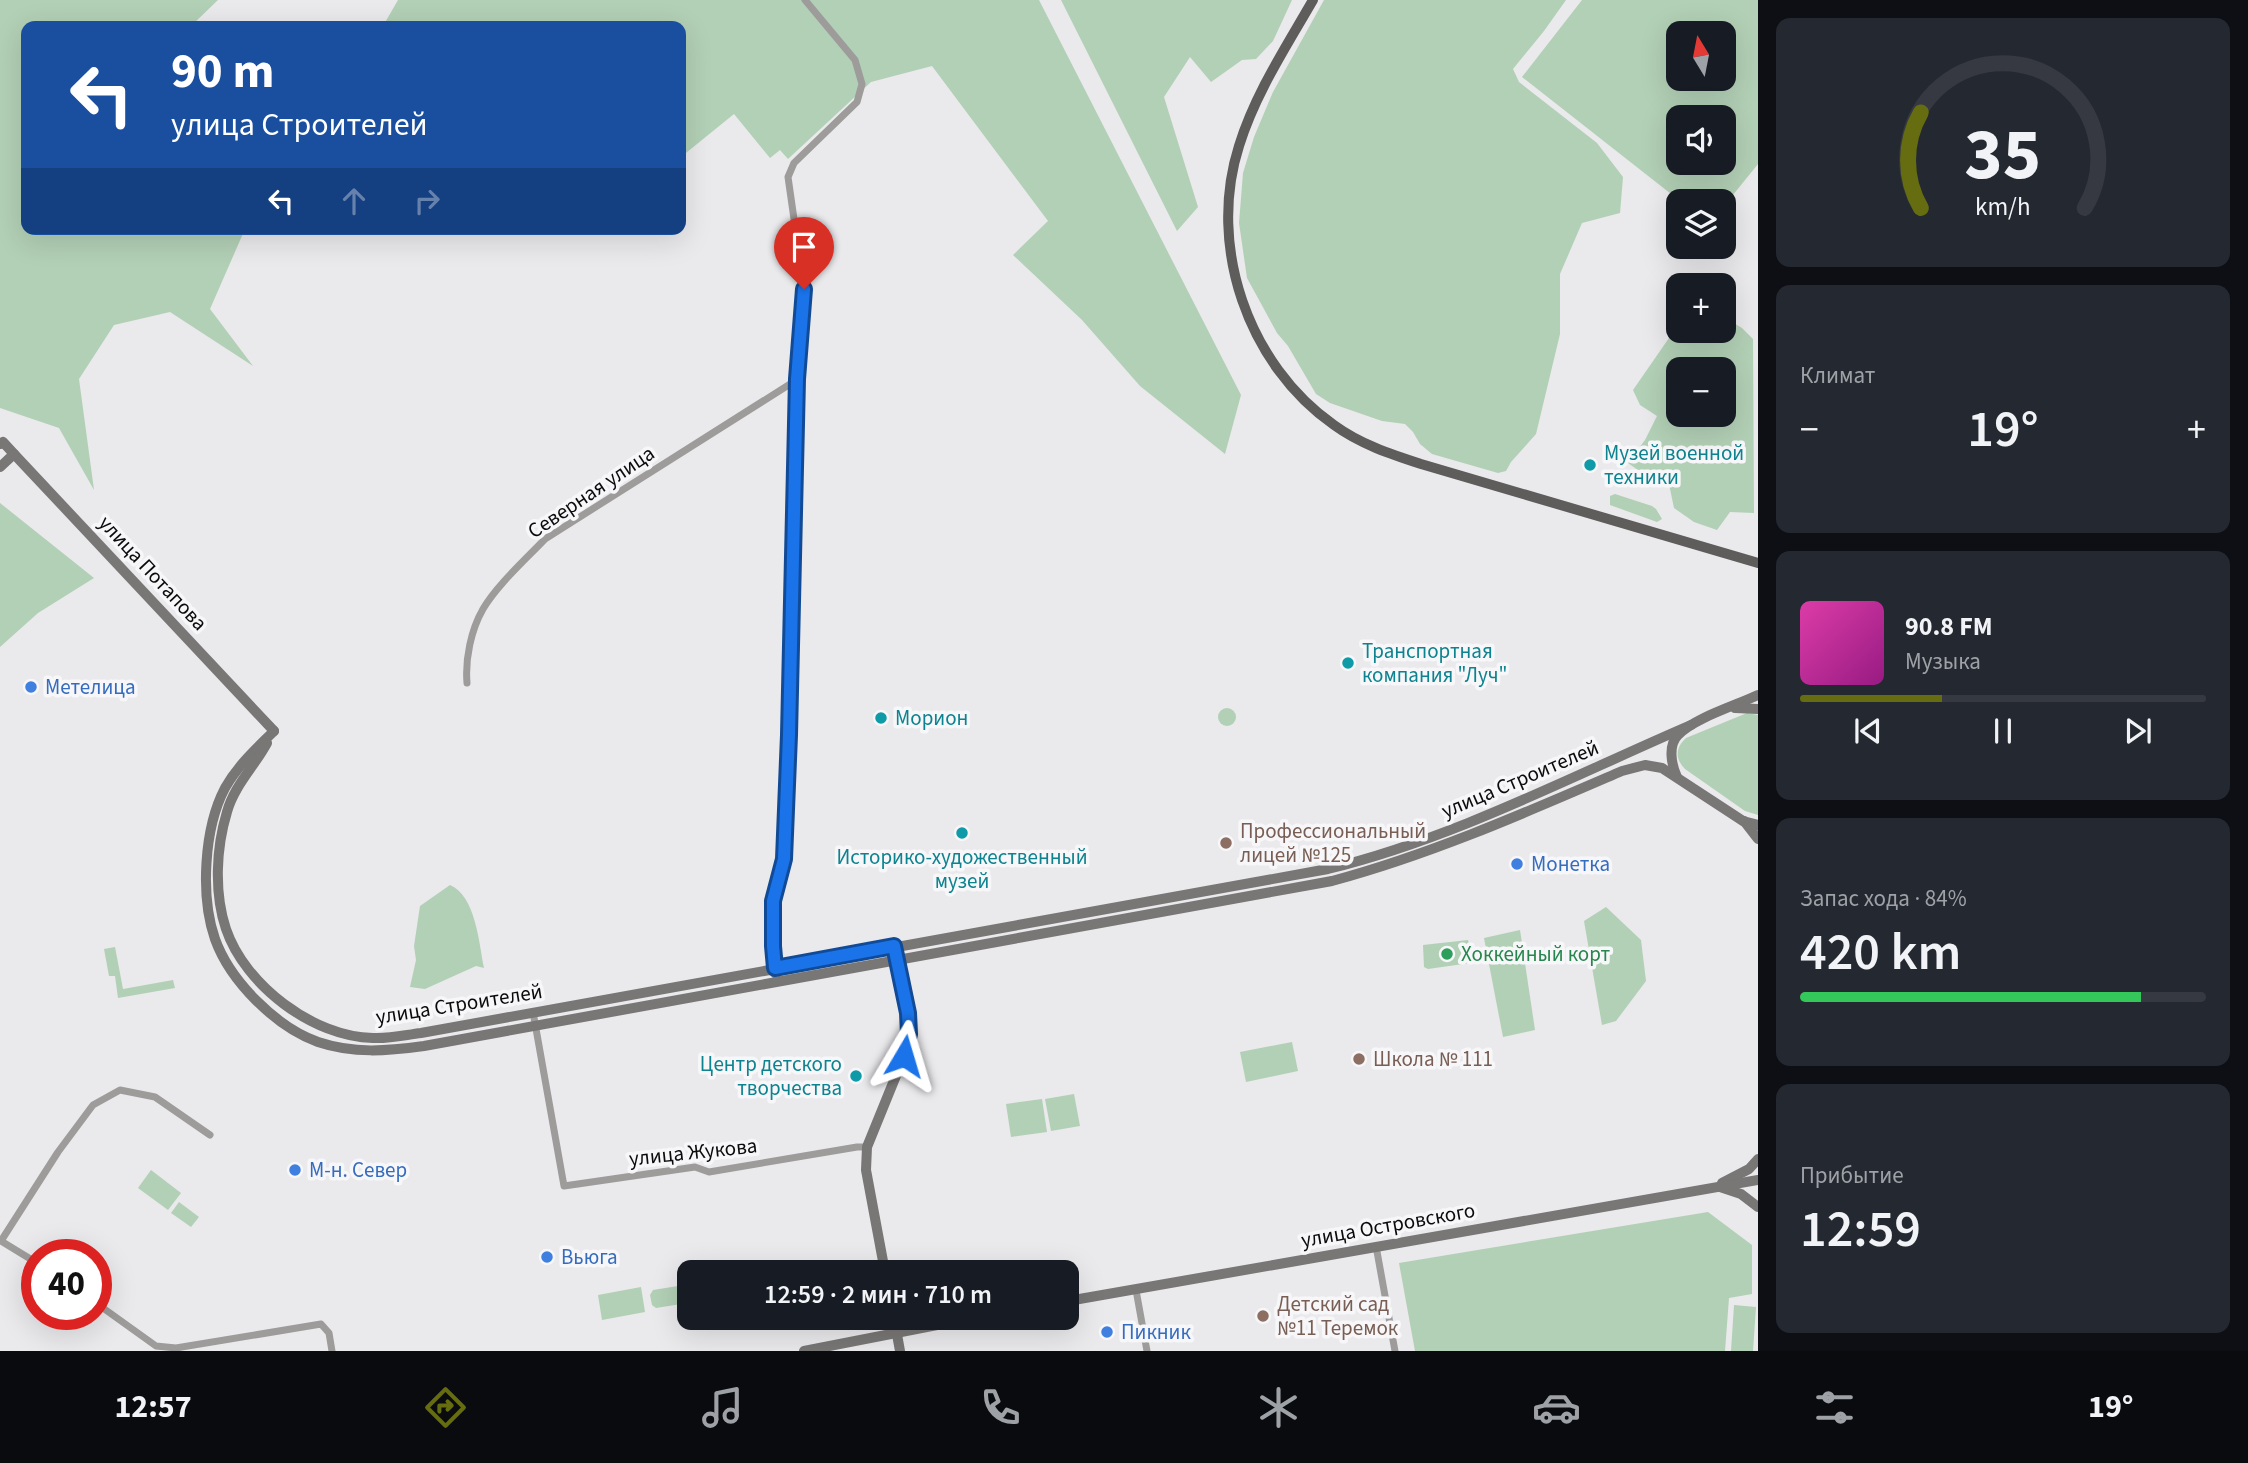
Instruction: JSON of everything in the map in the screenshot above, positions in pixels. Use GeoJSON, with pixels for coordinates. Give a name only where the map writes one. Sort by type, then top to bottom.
{"type":"FeatureCollection","features":[{"type":"Feature","properties":{"kind":"main road"},"geometry":{"type":"LineString","coordinates":[[1313,0],[1274,67],[1253,110],[1238,147],[1229,200],[1229,238],[1236,286],[1257,334],[1285,377],[1320,414],[1349,435],[1377,449],[1758,563]]}},
{"type":"Feature","properties":{"kind":"street"},"geometry":{"type":"LineString","coordinates":[[778,981],[773,946],[773,901],[784,859],[797,379],[804,289],[788,177],[794,163],[857,102],[862,84],[855,60],[805,0]]}},
{"type":"Feature","properties":{"kind":"street","name":"Северная улица"},"geometry":{"type":"LineString","coordinates":[[467,683],[466,664],[483,609],[545,539],[797,379]]}},
{"type":"Feature","properties":{"kind":"street","name":"улица Потапова"},"geometry":{"type":"LineString","coordinates":[[1,443],[274,731]]}},
{"type":"Feature","properties":{"kind":"street"},"geometry":{"type":"LineString","coordinates":[[0,467],[14,454]]}},
{"type":"Feature","properties":{"kind":"street","name":"улица Строителей"},"geometry":{"type":"LineString","coordinates":[[274,731],[236,790],[227,812],[220,854],[218,892],[231,943],[259,982],[295,1013],[332,1030],[370,1038],[391,1038],[1273,880],[1358,861],[1461,826],[1615,761],[1758,695]]}},
{"type":"Feature","properties":{"kind":"street"},"geometry":{"type":"LineString","coordinates":[[1728,709],[1758,709]]}},
{"type":"Feature","properties":{"kind":"street"},"geometry":{"type":"LineString","coordinates":[[1679,780],[1673,769],[1673,745],[1679,734],[1691,725]]}},
{"type":"Feature","properties":{"kind":"street","name":"улица Строителей"},"geometry":{"type":"LineString","coordinates":[[274,731],[240,764],[217,808],[207,857],[205,891],[215,938],[251,995],[290,1028],[316,1041],[364,1052],[379,1052],[536,1025],[1332,881],[1388,866],[1466,838],[1632,767],[1654,766],[1743,821]]}},
{"type":"Feature","properties":{"kind":"street"},"geometry":{"type":"LineString","coordinates":[[1743,821],[1758,825]]}},
{"type":"Feature","properties":{"kind":"street"},"geometry":{"type":"LineString","coordinates":[[1743,821],[1758,839]]}},
{"type":"Feature","properties":{"kind":"street"},"geometry":{"type":"LineString","coordinates":[[205,891],[218,892]]}},
{"type":"Feature","properties":{"kind":"street"},"geometry":{"type":"LineString","coordinates":[[883,1260],[866,1170],[867,1147],[904,1056],[909,1034],[908,1013],[894,946]]}},
{"type":"Feature","properties":{"kind":"street"},"geometry":{"type":"LineString","coordinates":[[533,1012],[536,1025]]}},
{"type":"Feature","properties":{"kind":"street","name":"улица Жукова"},"geometry":{"type":"LineString","coordinates":[[536,1025],[564,1186],[695,1167],[709,1172],[867,1147]]}},
{"type":"Feature","properties":{"kind":"street"},"geometry":{"type":"LineString","coordinates":[[21,1253],[1,1241],[58,1152],[93,1105],[120,1090],[155,1097],[210,1135]]}},
{"type":"Feature","properties":{"kind":"street"},"geometry":{"type":"LineString","coordinates":[[1716,1186],[1749,1169],[1758,1159]]}},
{"type":"Feature","properties":{"kind":"street"},"geometry":{"type":"LineString","coordinates":[[1716,1186],[1758,1180]]}},
{"type":"Feature","properties":{"kind":"street"},"geometry":{"type":"LineString","coordinates":[[1716,1186],[1741,1194],[1758,1207]]}},
{"type":"Feature","properties":{"kind":"street","name":"улица Островского"},"geometry":{"type":"LineString","coordinates":[[1079,1299],[1716,1186]]}},
{"type":"Feature","properties":{"kind":"street"},"geometry":{"type":"LineString","coordinates":[[1376,1246],[1395,1351]]}},
{"type":"Feature","properties":{"kind":"street"},"geometry":{"type":"LineString","coordinates":[[1136,1290],[1147,1351]]}},
{"type":"Feature","properties":{"kind":"street"},"geometry":{"type":"LineString","coordinates":[[112,1314],[156,1346],[176,1348],[321,1324],[329,1333],[332,1351]]}},
{"type":"Feature","properties":{"kind":"street"},"geometry":{"type":"LineString","coordinates":[[896,1330],[900,1351]]}},
{"type":"Feature","properties":{"kind":"street"},"geometry":{"type":"LineString","coordinates":[[804,1351],[916,1330]]}},
{"type":"Feature","properties":{"kind":"green space"},"geometry":{"type":"Polygon","coordinates":[[[0,0],[218,0],[196,21],[21,21],[21,235],[242,235],[210,309],[253,366],[170,312],[114,325],[79,379],[94,490],[59,428],[0,408],[0,0]]]}},
{"type":"Feature","properties":{"kind":"green space"},"geometry":{"type":"Polygon","coordinates":[[[398,0],[1039,0],[1241,395],[1225,454],[1140,386],[1082,320],[1013,255],[1048,221],[932,66],[871,82],[788,159],[780,150],[770,158],[734,114],[686,153],[686,21],[386,21],[398,0]]]}},
{"type":"Feature","properties":{"kind":"green space"},"geometry":{"type":"Polygon","coordinates":[[[1061,0],[1292,0],[1273,41],[1256,59],[1242,60],[1211,82],[1190,57],[1164,97],[1198,207],[1177,231],[1061,0]]]}},
{"type":"Feature","properties":{"kind":"green space"},"geometry":{"type":"Polygon","coordinates":[[[1324,0],[1566,0],[1513,69],[1519,82],[1597,143],[1623,177],[1620,213],[1582,223],[1560,274],[1560,334],[1536,434],[1506,471],[1498,473],[1432,454],[1420,444],[1405,424],[1382,421],[1330,403],[1316,394],[1288,346],[1277,333],[1247,278],[1239,223],[1243,173],[1254,137],[1273,92],[1324,0]]]}},
{"type":"Feature","properties":{"kind":"green space"},"geometry":{"type":"Polygon","coordinates":[[[1582,0],[1758,0],[1758,164],[1736,191],[1736,189],[1666,190],[1522,77],[1582,0]]]}},
{"type":"Feature","properties":{"kind":"green space"},"geometry":{"type":"Polygon","coordinates":[[[1736,324],[1753,339],[1754,513],[1730,512],[1717,530],[1694,522],[1674,508],[1669,484],[1645,475],[1628,463],[1645,440],[1657,416],[1640,405],[1633,390],[1666,342],[1736,343],[1736,324]]]}},
{"type":"Feature","properties":{"kind":"green space"},"geometry":{"type":"Polygon","coordinates":[[[1615,494],[1652,506],[1662,519],[1657,522],[1610,505],[1610,496],[1615,494]]]}},
{"type":"Feature","properties":{"kind":"green space"},"geometry":{"type":"Polygon","coordinates":[[[0,503],[94,578],[38,613],[0,647],[0,503]]]}},
{"type":"Feature","properties":{"kind":"green space"},"geometry":{"type":"Polygon","coordinates":[[[1223,708],[1231,708],[1236,717],[1234,724],[1223,726],[1218,721],[1218,713],[1223,708]]]}},
{"type":"Feature","properties":{"kind":"green space"},"geometry":{"type":"Polygon","coordinates":[[[1747,713],[1758,715],[1758,815],[1745,811],[1685,769],[1678,757],[1678,750],[1686,738],[1747,713]]]}},
{"type":"Feature","properties":{"kind":"green space"},"geometry":{"type":"Polygon","coordinates":[[[450,885],[466,899],[471,910],[484,968],[476,966],[425,989],[410,987],[416,960],[414,946],[420,906],[450,885]]]}},
{"type":"Feature","properties":{"kind":"green space"},"geometry":{"type":"Polygon","coordinates":[[[1606,907],[1641,940],[1646,981],[1616,1021],[1602,1025],[1584,921],[1606,907]]]}},
{"type":"Feature","properties":{"kind":"green space"},"geometry":{"type":"Polygon","coordinates":[[[1520,930],[1535,1030],[1503,1037],[1484,938],[1520,930]]]}},
{"type":"Feature","properties":{"kind":"green space","name":"Хоккейный корт"},"geometry":{"type":"Polygon","coordinates":[[[1468,940],[1472,959],[1470,963],[1428,969],[1424,967],[1423,945],[1468,940]]]}},
{"type":"Feature","properties":{"kind":"green space"},"geometry":{"type":"Polygon","coordinates":[[[115,947],[123,989],[173,980],[175,988],[118,998],[115,976],[109,976],[104,949],[115,947]]]}},
{"type":"Feature","properties":{"kind":"green space"},"geometry":{"type":"Polygon","coordinates":[[[1292,1042],[1298,1071],[1246,1082],[1240,1052],[1292,1042]]]}},
{"type":"Feature","properties":{"kind":"green space"},"geometry":{"type":"Polygon","coordinates":[[[1074,1094],[1080,1126],[1051,1131],[1045,1099],[1074,1094]]]}},
{"type":"Feature","properties":{"kind":"green space"},"geometry":{"type":"Polygon","coordinates":[[[1042,1099],[1047,1132],[1011,1137],[1006,1104],[1042,1099]]]}},
{"type":"Feature","properties":{"kind":"green space"},"geometry":{"type":"Polygon","coordinates":[[[151,1170],[181,1193],[168,1210],[138,1188],[151,1170]]]}},
{"type":"Feature","properties":{"kind":"green space"},"geometry":{"type":"Polygon","coordinates":[[[179,1202],[199,1217],[191,1227],[171,1213],[179,1202]]]}},
{"type":"Feature","properties":{"kind":"green space"},"geometry":{"type":"Polygon","coordinates":[[[1708,1212],[1752,1245],[1752,1294],[1729,1298],[1725,1351],[1415,1351],[1399,1263],[1708,1212]]]}},
{"type":"Feature","properties":{"kind":"green space"},"geometry":{"type":"Polygon","coordinates":[[[677,1286],[677,1305],[656,1308],[652,1305],[650,1295],[653,1290],[677,1286]]]}},
{"type":"Feature","properties":{"kind":"green space"},"geometry":{"type":"Polygon","coordinates":[[[641,1287],[645,1312],[602,1320],[598,1295],[641,1287]]]}},
{"type":"Feature","properties":{"kind":"green space"},"geometry":{"type":"Polygon","coordinates":[[[1734,1305],[1756,1307],[1753,1351],[1731,1351],[1734,1305]]]}},
{"type":"Feature","properties":{"kind":"place","name":"Музей военной техники"},"geometry":{"type":"Point","coordinates":[1590,465]}},
{"type":"Feature","properties":{"kind":"place","name":"Транспортная компания \"Луч\""},"geometry":{"type":"Point","coordinates":[1348,663]}},
{"type":"Feature","properties":{"kind":"place","name":"Метелица"},"geometry":{"type":"Point","coordinates":[31,687]}},
{"type":"Feature","properties":{"kind":"place","name":"Морион"},"geometry":{"type":"Point","coordinates":[881,718]}},
{"type":"Feature","properties":{"kind":"place","name":"Историко-художественный музей"},"geometry":{"type":"Point","coordinates":[962,833]}},
{"type":"Feature","properties":{"kind":"place","name":"Профессиональный лицей №125"},"geometry":{"type":"Point","coordinates":[1226,843]}},
{"type":"Feature","properties":{"kind":"place","name":"Монетка"},"geometry":{"type":"Point","coordinates":[1517,864]}},
{"type":"Feature","properties":{"kind":"place","name":"Хоккейный корт"},"geometry":{"type":"Point","coordinates":[1447,954]}},
{"type":"Feature","properties":{"kind":"place","name":"Школа № 111"},"geometry":{"type":"Point","coordinates":[1359,1059]}},
{"type":"Feature","properties":{"kind":"place","name":"Центр детского творчества"},"geometry":{"type":"Point","coordinates":[856,1076]}},
{"type":"Feature","properties":{"kind":"place","name":"М-н. Север"},"geometry":{"type":"Point","coordinates":[295,1170]}},
{"type":"Feature","properties":{"kind":"place","name":"Вьюга"},"geometry":{"type":"Point","coordinates":[547,1257]}},
{"type":"Feature","properties":{"kind":"place","name":"Детский сад №11 Теремок"},"geometry":{"type":"Point","coordinates":[1263,1316]}},
{"type":"Feature","properties":{"kind":"place","name":"Пикник"},"geometry":{"type":"Point","coordinates":[1107,1332]}},
{"type":"Feature","properties":{"kind":"route"},"geometry":{"type":"LineString","coordinates":[[804,289],[797,379],[784,859],[774,891],[773,954],[775,968],[894,946],[908,1013],[909,1034],[904,1056]]}}]}
